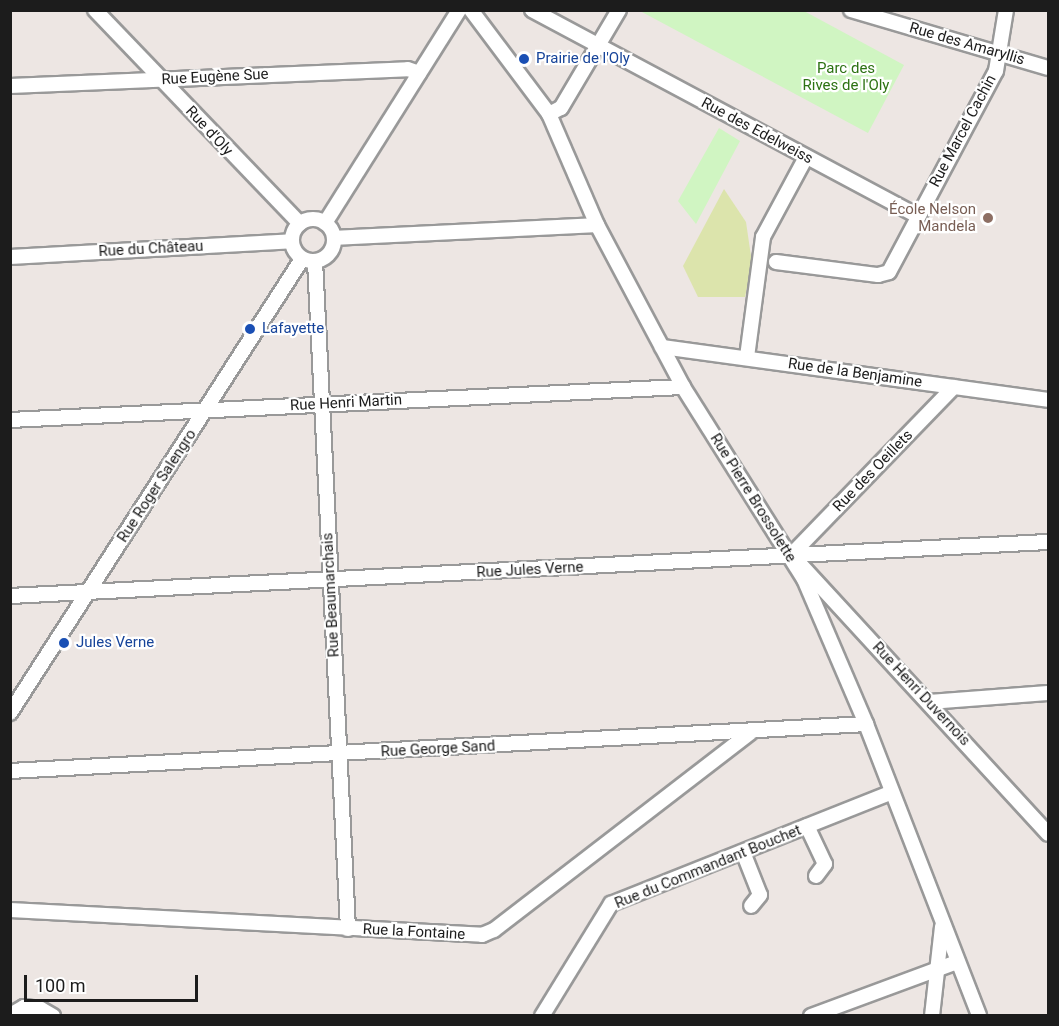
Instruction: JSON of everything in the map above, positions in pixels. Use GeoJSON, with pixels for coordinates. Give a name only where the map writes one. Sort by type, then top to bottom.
{"type":"FeatureCollection","features":[{"type":"Feature","properties":{"kind":"street","name":"Rue d'Oly"},"geometry":{"type":"LineString","coordinates":[[95,10],[300,224]]}},
{"type":"Feature","properties":{"kind":"street"},"geometry":{"type":"LineString","coordinates":[[325,223],[459,10]]}},
{"type":"Feature","properties":{"kind":"street","name":"Rue Pierre Brossolette"},"geometry":{"type":"LineString","coordinates":[[471,10],[549,114],[597,225],[682,387],[791,555],[866,724],[979,1016]]}},
{"type":"Feature","properties":{"kind":"street","name":"Rue des Edelweiss"},"geometry":{"type":"LineString","coordinates":[[532,10],[597,47],[918,216]]}},
{"type":"Feature","properties":{"kind":"street"},"geometry":{"type":"LineString","coordinates":[[549,114],[561,108],[619,10]]}},
{"type":"Feature","properties":{"kind":"street","name":"Rue des Amaryllis"},"geometry":{"type":"LineString","coordinates":[[851,10],[1048,68]]}},
{"type":"Feature","properties":{"kind":"street","name":"Rue Marcel Cachin"},"geometry":{"type":"LineString","coordinates":[[776,262],[878,276],[888,272],[996,71],[1006,10]]}},
{"type":"Feature","properties":{"kind":"street","name":"Rue Eugène Sue"},"geometry":{"type":"LineString","coordinates":[[10,86],[408,69],[419,74]]}},
{"type":"Feature","properties":{"kind":"street"},"geometry":{"type":"LineString","coordinates":[[747,357],[763,237],[806,157]]}},
{"type":"Feature","properties":{"kind":"street"},"geometry":{"type":"LineString","coordinates":[[312,219],[325,223],[334,238],[331,251],[309,260],[292,241],[300,224],[312,219]]}},
{"type":"Feature","properties":{"kind":"street"},"geometry":{"type":"LineString","coordinates":[[334,238],[597,225]]}},
{"type":"Feature","properties":{"kind":"street","name":"Rue du Château"},"geometry":{"type":"LineString","coordinates":[[10,257],[292,241]]}},
{"type":"Feature","properties":{"kind":"street","name":"Rue Beaumarchais"},"geometry":{"type":"LineString","coordinates":[[309,260],[321,404],[348,929]]}},
{"type":"Feature","properties":{"kind":"street","name":"Rue Roger Salengro"},"geometry":{"type":"LineString","coordinates":[[10,713],[205,410],[309,260]]}},
{"type":"Feature","properties":{"kind":"street","name":"Rue de la Benjamine"},"geometry":{"type":"LineString","coordinates":[[662,347],[1048,400]]}},
{"type":"Feature","properties":{"kind":"street","name":"Rue Henri Martin"},"geometry":{"type":"LineString","coordinates":[[10,420],[682,387]]}},
{"type":"Feature","properties":{"kind":"street","name":"Rue des Oeillets"},"geometry":{"type":"LineString","coordinates":[[791,555],[954,387]]}},
{"type":"Feature","properties":{"kind":"street","name":"Rue Jules Verne"},"geometry":{"type":"LineString","coordinates":[[10,596],[1048,542]]}},
{"type":"Feature","properties":{"kind":"street","name":"Rue Henri Duvernois"},"geometry":{"type":"LineString","coordinates":[[791,555],[929,702],[1048,834]]}},
{"type":"Feature","properties":{"kind":"street"},"geometry":{"type":"LineString","coordinates":[[821,621],[827,610],[841,608]]}},
{"type":"Feature","properties":{"kind":"street"},"geometry":{"type":"LineString","coordinates":[[929,702],[1048,693]]}},
{"type":"Feature","properties":{"kind":"street","name":"Rue George Sand"},"geometry":{"type":"LineString","coordinates":[[10,771],[750,733],[866,724]]}},
{"type":"Feature","properties":{"kind":"street","name":"Rue la Fontaine"},"geometry":{"type":"LineString","coordinates":[[10,910],[469,935],[494,930],[750,733]]}},
{"type":"Feature","properties":{"kind":"street","name":"Rue du Commandant Bouchet"},"geometry":{"type":"LineString","coordinates":[[542,1016],[611,904],[892,792]]}},
{"type":"Feature","properties":{"kind":"street"},"geometry":{"type":"LineString","coordinates":[[807,826],[825,864],[816,876]]}},
{"type":"Feature","properties":{"kind":"street"},"geometry":{"type":"LineString","coordinates":[[743,852],[760,895],[751,906]]}},
{"type":"Feature","properties":{"kind":"street"},"geometry":{"type":"LineString","coordinates":[[932,1016],[942,925]]}},
{"type":"Feature","properties":{"kind":"street"},"geometry":{"type":"LineString","coordinates":[[811,1016],[957,962]]}},
{"type":"Feature","properties":{"kind":"street"},"geometry":{"type":"LineString","coordinates":[[10,1015],[24,1006],[41,1009],[53,1016]]}},
{"type":"Feature","properties":{"kind":"green space","name":"Parc des Rives de l'Oly"},"geometry":{"type":"Polygon","coordinates":[[[640,11],[804,11],[904,65],[868,133],[640,11]]]}},
{"type":"Feature","properties":{"kind":"green space"},"geometry":{"type":"Polygon","coordinates":[[[719,128],[740,141],[696,224],[678,201],[719,128]]]}},
{"type":"Feature","properties":{"kind":"green space"},"geometry":{"type":"Polygon","coordinates":[[[724,189],[746,222],[752,263],[745,297],[698,297],[683,266],[724,189]]]}},
{"type":"Feature","properties":{"kind":"place","name":"Prairie de l'Oly"},"geometry":{"type":"Point","coordinates":[524,59]}},
{"type":"Feature","properties":{"kind":"place","name":"École Nelson Mandela"},"geometry":{"type":"Point","coordinates":[988,218]}},
{"type":"Feature","properties":{"kind":"place","name":"Lafayette"},"geometry":{"type":"Point","coordinates":[250,329]}},
{"type":"Feature","properties":{"kind":"place","name":"Jules Verne"},"geometry":{"type":"Point","coordinates":[64,643]}}]}
